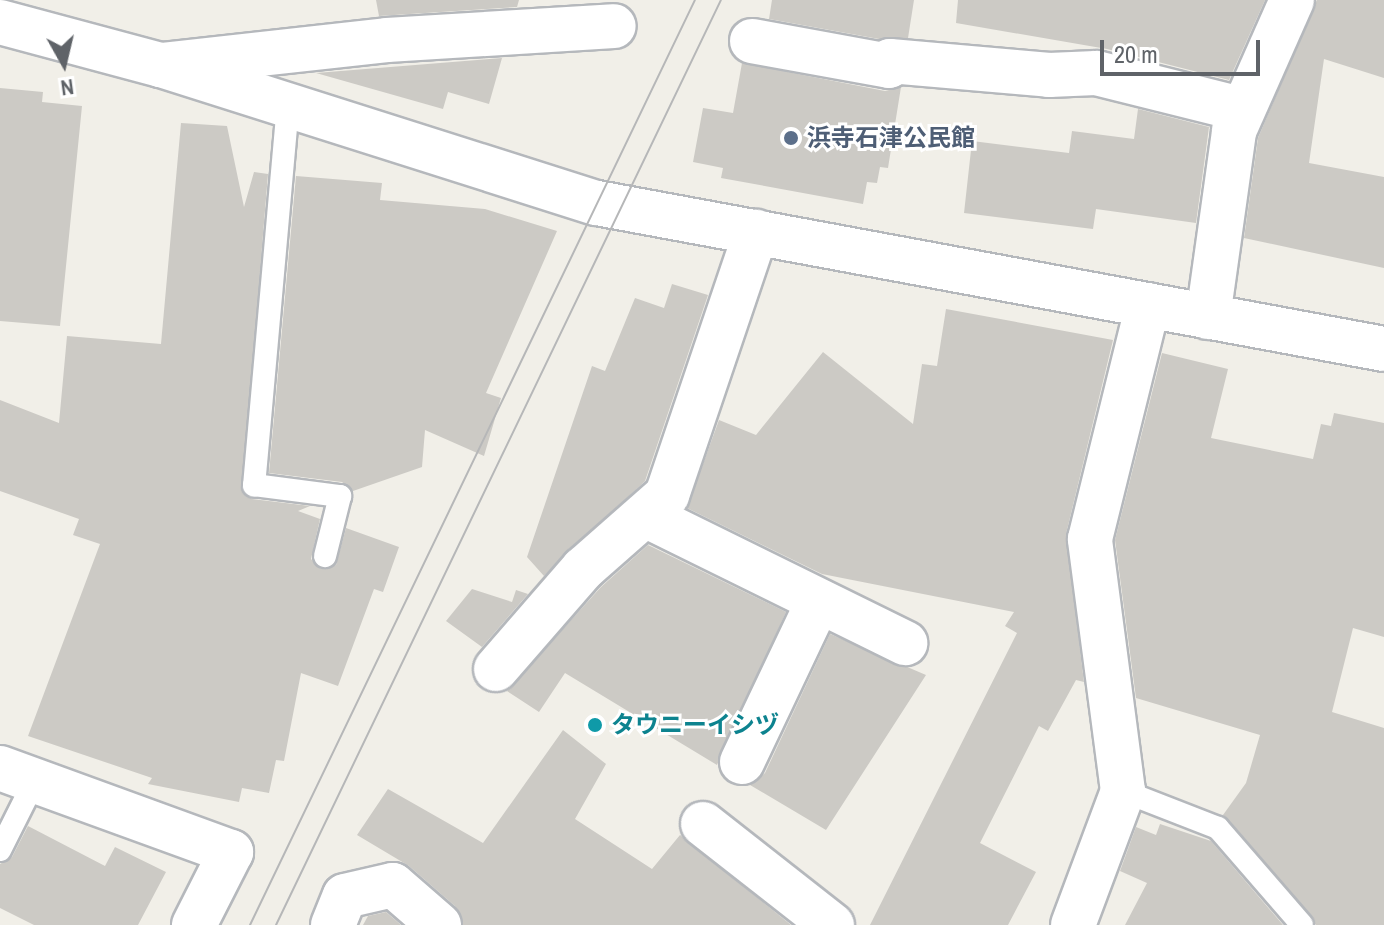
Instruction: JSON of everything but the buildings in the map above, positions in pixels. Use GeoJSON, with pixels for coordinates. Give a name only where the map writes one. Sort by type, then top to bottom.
{"type":"FeatureCollection","features":[{"type":"Feature","properties":{"kind":"street"},"geometry":{"type":"LineString","coordinates":[[1208,317],[1240,109],[1292,0]]}},
{"type":"Feature","properties":{"kind":"street"},"geometry":{"type":"LineString","coordinates":[[161,65],[613,13]]}},
{"type":"Feature","properties":{"kind":"street"},"geometry":{"type":"LineString","coordinates":[[0,22],[161,65],[597,203],[1384,349]]}},
{"type":"Feature","properties":{"kind":"street"},"geometry":{"type":"LineString","coordinates":[[752,41],[889,66],[890,61],[1049,75],[1096,73],[1240,109]]}},
{"type":"Feature","properties":{"kind":"street"},"geometry":{"type":"LineString","coordinates":[[496,669],[583,569],[647,516],[667,495],[756,232]]}},
{"type":"Feature","properties":{"kind":"street"},"geometry":{"type":"LineString","coordinates":[[1073,925],[1123,791],[1090,539],[1148,305]]}},
{"type":"Feature","properties":{"kind":"street"},"geometry":{"type":"LineString","coordinates":[[647,516],[905,643]]}},
{"type":"Feature","properties":{"kind":"street"},"geometry":{"type":"LineString","coordinates":[[742,762],[818,602]]}},
{"type":"Feature","properties":{"kind":"street"},"geometry":{"type":"LineString","coordinates":[[17,774],[231,852],[194,925]]}},
{"type":"Feature","properties":{"kind":"street"},"geometry":{"type":"LineString","coordinates":[[703,824],[832,925]]}},
{"type":"Feature","properties":{"kind":"street"},"geometry":{"type":"LineString","coordinates":[[333,925],[345,896],[393,885],[439,925]]}},
{"type":"Feature","properties":{"kind":"lane"},"geometry":{"type":"LineString","coordinates":[[288,105],[254,485],[340,496],[325,556]]}},
{"type":"Feature","properties":{"kind":"lane"},"geometry":{"type":"LineString","coordinates":[[0,850],[17,774]]}},
{"type":"Feature","properties":{"kind":"lane"},"geometry":{"type":"LineString","coordinates":[[1123,791],[1218,828],[1302,925]]}},
{"type":"Feature","properties":{"kind":"tram line"},"geometry":{"type":"LineString","coordinates":[[250,925],[695,0]]}},
{"type":"Feature","properties":{"kind":"tram line"},"geometry":{"type":"LineString","coordinates":[[276,925],[721,0]]}},
{"type":"Feature","properties":{"kind":"place","name":"浜寺石津公民館"},"geometry":{"type":"Point","coordinates":[791,138]}},
{"type":"Feature","properties":{"kind":"place","name":"タウニーイシヅ"},"geometry":{"type":"Point","coordinates":[595,725]}}]}
